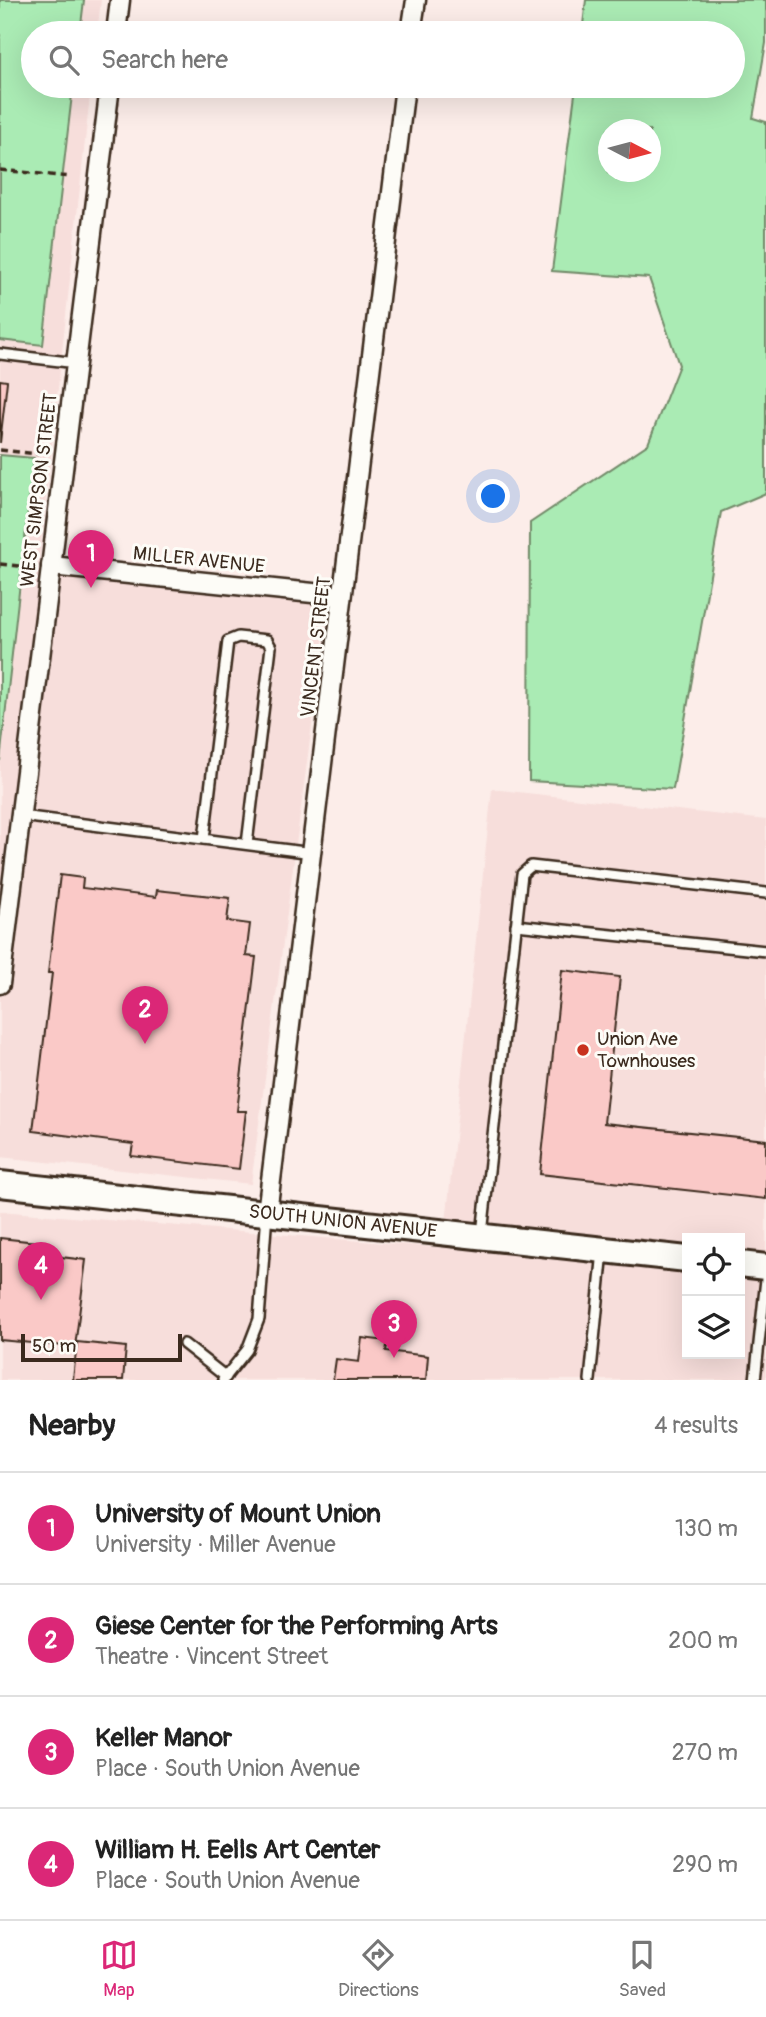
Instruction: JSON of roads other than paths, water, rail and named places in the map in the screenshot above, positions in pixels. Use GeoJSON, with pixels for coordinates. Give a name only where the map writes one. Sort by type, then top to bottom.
{"type":"FeatureCollection","features":[{"type":"Feature","properties":{"kind":"main road","name":"SOUTH UNION AVENUE"},"geometry":{"type":"LineString","coordinates":[[0,1184],[682,1258]]}},
{"type":"Feature","properties":{"kind":"main road"},"geometry":{"type":"LineString","coordinates":[[745,1265],[766,1267]]}},
{"type":"Feature","properties":{"kind":"street"},"geometry":{"type":"LineString","coordinates":[[117,21],[120,0]]}},
{"type":"Feature","properties":{"kind":"street"},"geometry":{"type":"LineString","coordinates":[[412,21],[415,0]]}},
{"type":"Feature","properties":{"kind":"street","name":"WEST SIMPSON STREET"},"geometry":{"type":"LineString","coordinates":[[0,984],[109,98]]}},
{"type":"Feature","properties":{"kind":"street","name":"VINCENT STREET"},"geometry":{"type":"LineString","coordinates":[[267,1213],[404,98]]}},
{"type":"Feature","properties":{"kind":"street","name":"MILLER AVENUE"},"geometry":{"type":"LineString","coordinates":[[51,566],[342,596]]}},
{"type":"Feature","properties":{"kind":"lane"},"geometry":{"type":"LineString","coordinates":[[0,354],[77,363]]}},
{"type":"Feature","properties":{"kind":"lane"},"geometry":{"type":"LineString","coordinates":[[204,839],[228,641],[231,638],[267,640],[271,647],[247,844]]}},
{"type":"Feature","properties":{"kind":"lane"},"geometry":{"type":"LineString","coordinates":[[21,816],[313,853]]}},
{"type":"Feature","properties":{"kind":"lane"},"geometry":{"type":"LineString","coordinates":[[482,1236],[522,874],[531,866],[766,893]]}},
{"type":"Feature","properties":{"kind":"lane"},"geometry":{"type":"LineString","coordinates":[[516,925],[766,951]]}},
{"type":"Feature","properties":{"kind":"lane"},"geometry":{"type":"LineString","coordinates":[[184,1344],[225,1378],[247,1350],[258,1319],[267,1213]]}},
{"type":"Feature","properties":{"kind":"lane"},"geometry":{"type":"LineString","coordinates":[[590,1380],[603,1250]]}},
{"type":"Feature","properties":{"kind":"lane"},"geometry":{"type":"LineString","coordinates":[[755,1380],[766,1279]]}},
{"type":"Feature","properties":{"kind":"place","name":"University of Mount Union"},"geometry":{"type":"Point","coordinates":[91,588]}},
{"type":"Feature","properties":{"kind":"place","name":"Giese Center for the Performing Arts"},"geometry":{"type":"Point","coordinates":[145,1044]}},
{"type":"Feature","properties":{"kind":"place","name":"Union Ave Townhouses"},"geometry":{"type":"Point","coordinates":[583,1050]}},
{"type":"Feature","properties":{"kind":"place","name":"William H. Eells Art Center"},"geometry":{"type":"Point","coordinates":[41,1300]}},
{"type":"Feature","properties":{"kind":"place","name":"Keller Manor"},"geometry":{"type":"Point","coordinates":[394,1358]}}]}
